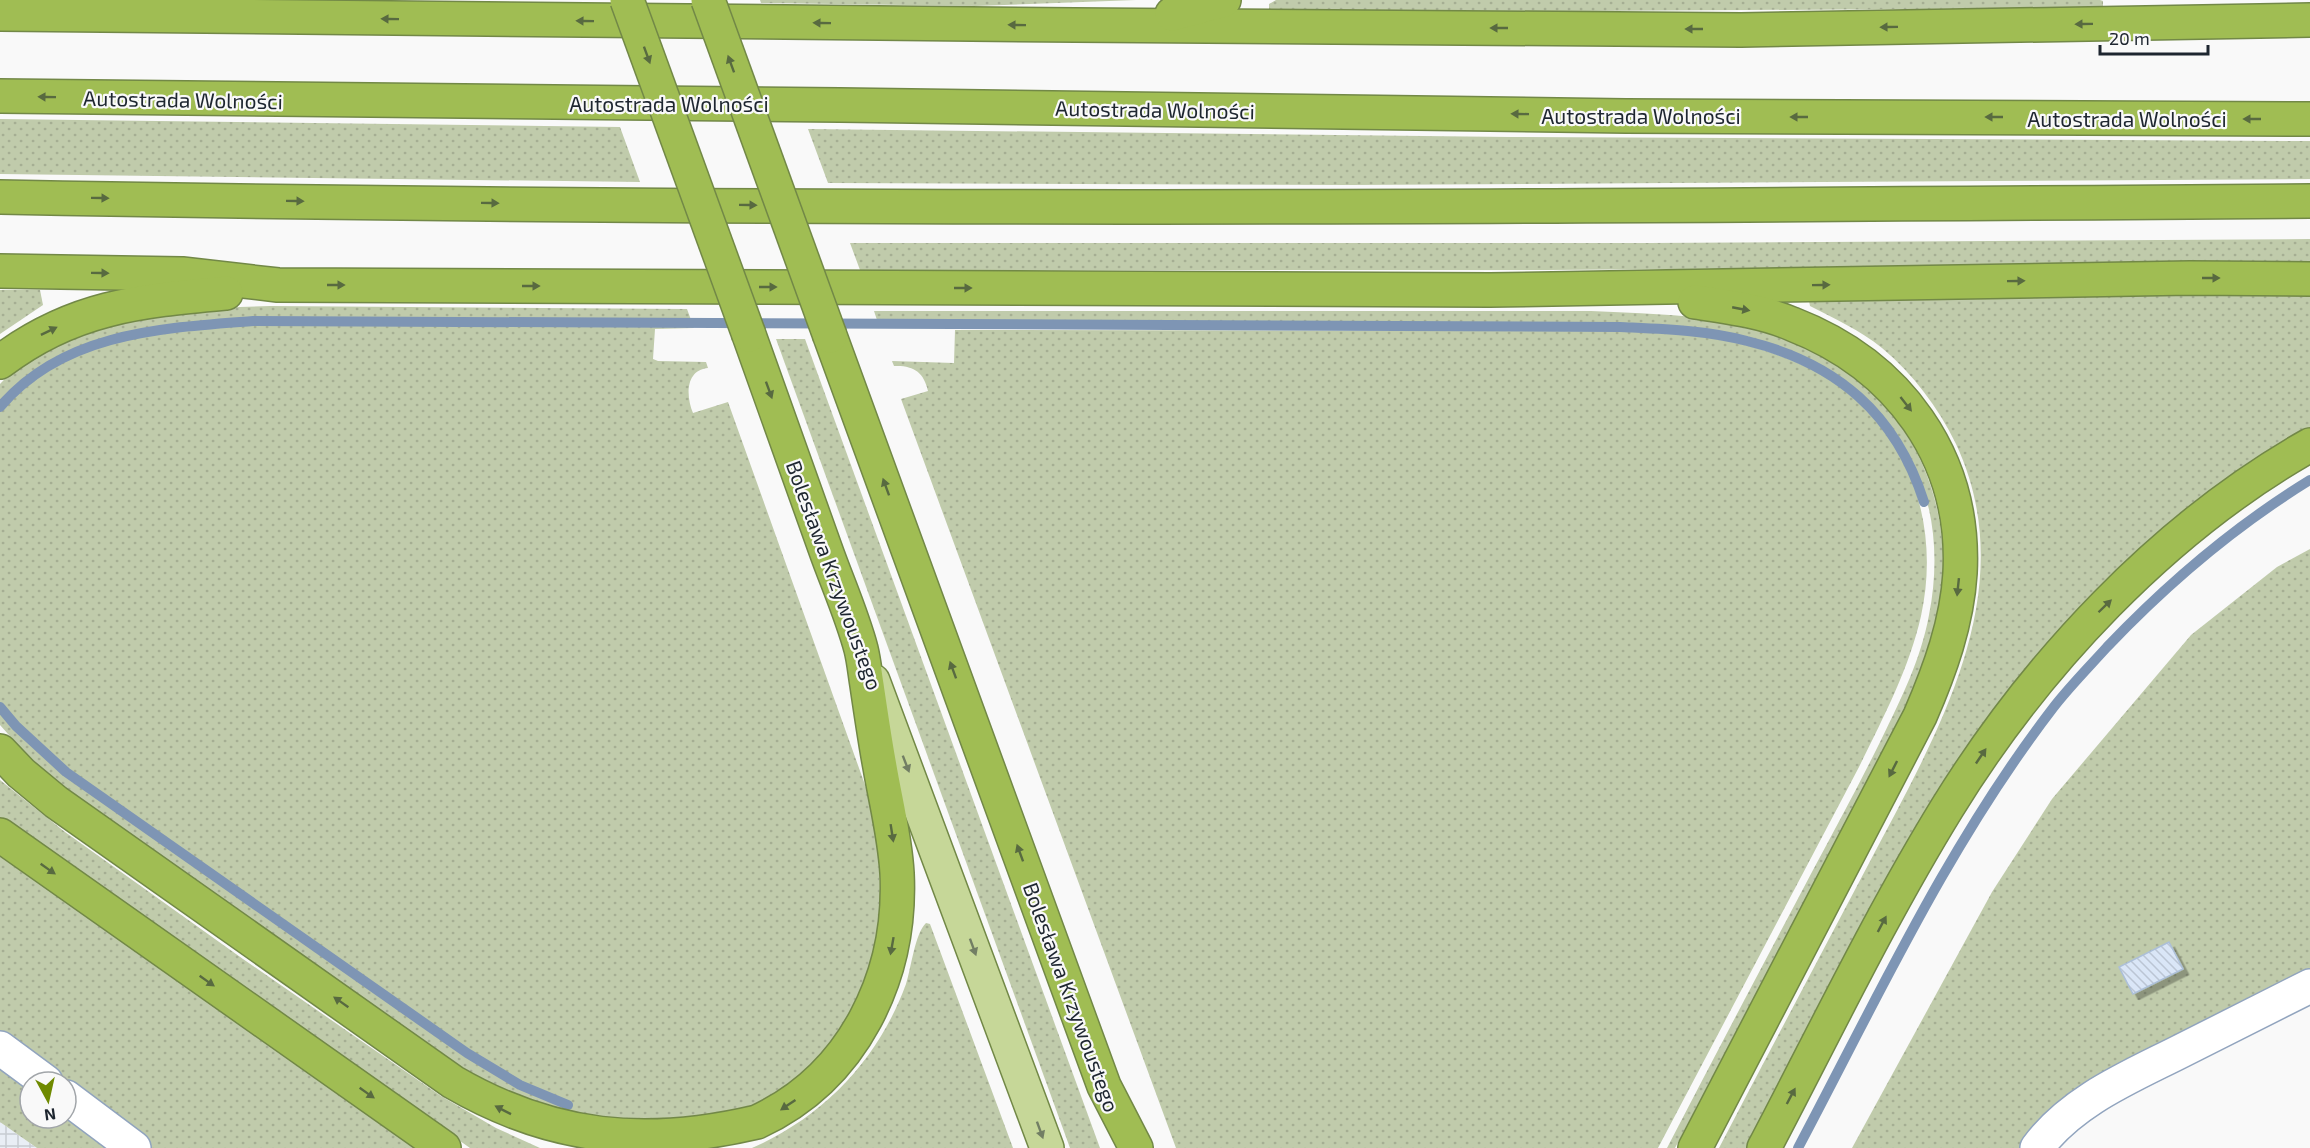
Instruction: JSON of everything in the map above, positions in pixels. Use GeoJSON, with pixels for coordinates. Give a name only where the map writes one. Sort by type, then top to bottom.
{"type":"FeatureCollection","features":[{"type":"Feature","properties":{"kind":"highway","name":"Bolesława Krzywoustego"},"geometry":{"type":"LineString","coordinates":[[627,0],[862,651]]}},
{"type":"Feature","properties":{"kind":"highway","name":"Bolesława Krzywoustego"},"geometry":{"type":"LineString","coordinates":[[708,0],[1104,1086]]}},
{"type":"Feature","properties":{"kind":"highway"},"geometry":{"type":"LineString","coordinates":[[1075,26],[1165,16],[1224,0]]}},
{"type":"Feature","properties":{"kind":"highway"},"geometry":{"type":"LineString","coordinates":[[2244,0],[2310,5]]}},
{"type":"Feature","properties":{"kind":"highway"},"geometry":{"type":"LineString","coordinates":[[0,14],[1075,26],[1741,30],[2310,20]]}},
{"type":"Feature","properties":{"kind":"highway","name":"Autostrada Wolności"},"geometry":{"type":"LineString","coordinates":[[0,96],[1626,116],[2310,119]]}},
{"type":"Feature","properties":{"kind":"highway"},"geometry":{"type":"LineString","coordinates":[[0,197],[898,207],[1694,206],[2310,201]]}},
{"type":"Feature","properties":{"kind":"highway"},"geometry":{"type":"LineString","coordinates":[[0,271],[182,274],[278,285],[1490,290],[2166,279],[2310,279]]}},
{"type":"Feature","properties":{"kind":"highway"},"geometry":{"type":"LineString","coordinates":[[0,362],[42,333],[104,310],[136,303],[238,292],[278,285]]}},
{"type":"Feature","properties":{"kind":"highway"},"geometry":{"type":"LineString","coordinates":[[1490,290],[1610,298],[1662,298],[1747,310],[1792,323],[1863,362],[1884,378],[1917,418],[1930,440],[1943,467],[1952,495],[1960,549],[1958,590],[1953,621],[1932,688],[1888,781],[1695,1148]]}},
{"type":"Feature","properties":{"kind":"highway"},"geometry":{"type":"LineString","coordinates":[[1764,1148],[1892,904],[1935,828],[1979,759],[2030,688],[2096,614],[2160,553],[2237,492],[2310,445]]}},
{"type":"Feature","properties":{"kind":"highway"},"geometry":{"type":"LineString","coordinates":[[0,751],[21,773],[57,802],[475,1095],[538,1126],[587,1141],[624,1147],[673,1146],[698,1143],[737,1132],[764,1119],[796,1099],[825,1074],[846,1051],[864,1022],[885,975],[896,925],[896,854],[880,770],[862,651]]}},
{"type":"Feature","properties":{"kind":"highway"},"geometry":{"type":"LineString","coordinates":[[0,835],[444,1148]]}},
{"type":"Feature","properties":{"kind":"highway"},"geometry":{"type":"LineString","coordinates":[[1104,1086],[1136,1148]]}},
{"type":"Feature","properties":{"kind":"main road","name":"Bolesława Krzywoustego"},"geometry":{"type":"LineString","coordinates":[[862,651],[1047,1148]]}},
{"type":"Feature","properties":{"kind":"main road","name":"Bolesława Krzywoustego"},"geometry":{"type":"LineString","coordinates":[[1104,1086],[1126,1148]]}},
{"type":"Feature","properties":{"kind":"lane"},"geometry":{"type":"LineString","coordinates":[[2037,1148],[2053,1127],[2085,1102],[2310,986]]}},
{"type":"Feature","properties":{"kind":"lane"},"geometry":{"type":"LineString","coordinates":[[0,1048],[30,1070]]}},
{"type":"Feature","properties":{"kind":"lane"},"geometry":{"type":"LineString","coordinates":[[78,1106],[134,1148]]}},
{"type":"Feature","properties":{"kind":"shaded area"},"geometry":{"type":"Polygon","coordinates":[[[0,1122],[37,1148],[0,1148],[0,1122]]]}},
{"type":"Feature","properties":{"kind":"green space"},"geometry":{"type":"Polygon","coordinates":[[[760,0],[1136,0],[976,6],[761,3],[760,0]]]}},
{"type":"Feature","properties":{"kind":"green space"},"geometry":{"type":"Polygon","coordinates":[[[1276,0],[2100,0],[2103,1],[2103,6],[2096,8],[1590,11],[1429,15],[1269,13],[1269,4],[1276,0]]]}},
{"type":"Feature","properties":{"kind":"green space"},"geometry":{"type":"Polygon","coordinates":[[[0,119],[620,127],[640,182],[0,174],[0,119]]]}},
{"type":"Feature","properties":{"kind":"green space"},"geometry":{"type":"Polygon","coordinates":[[[808,129],[1511,137],[2310,141],[2310,179],[1351,185],[828,183],[808,129]]]}},
{"type":"Feature","properties":{"kind":"green space"},"geometry":{"type":"Polygon","coordinates":[[[2310,239],[2310,264],[1547,270],[860,270],[850,243],[1649,243],[2310,239]]]}},
{"type":"Feature","properties":{"kind":"green space"},"geometry":{"type":"Polygon","coordinates":[[[0,290],[40,290],[43,305],[0,334],[0,290]]]}},
{"type":"Feature","properties":{"kind":"green space"},"geometry":{"type":"Polygon","coordinates":[[[2310,295],[2310,427],[2285,441],[2151,542],[1816,1016],[1746,1148],[1719,1148],[1919,767],[1943,715],[1963,662],[1976,609],[1981,554],[1975,499],[1949,430],[1924,392],[1893,358],[1865,336],[1810,306],[1809,301],[1940,297],[2310,295]]]}},
{"type":"Feature","properties":{"kind":"green space"},"geometry":{"type":"Polygon","coordinates":[[[270,306],[687,309],[694,328],[655,329],[653,359],[706,362],[708,368],[695,374],[689,385],[689,400],[693,413],[728,402],[869,796],[878,843],[881,922],[876,950],[859,1000],[833,1042],[800,1075],[767,1099],[742,1112],[637,1131],[517,1099],[462,1068],[67,789],[32,761],[0,725],[0,384],[26,361],[90,330],[163,314],[270,306]]]}},
{"type":"Feature","properties":{"kind":"green space"},"geometry":{"type":"Polygon","coordinates":[[[874,311],[1591,311],[1674,315],[1747,325],[1815,350],[1853,375],[1879,400],[1901,427],[1919,457],[1932,489],[1940,523],[1943,559],[1939,612],[1905,709],[1675,1148],[1667,1148],[1874,755],[1910,678],[1921,647],[1929,615],[1934,565],[1931,518],[1919,475],[1898,436],[1870,402],[1835,374],[1793,352],[1745,337],[1682,327],[1619,323],[878,323],[874,311]]]}},
{"type":"Feature","properties":{"kind":"green space"},"geometry":{"type":"Polygon","coordinates":[[[955,330],[1619,331],[1714,338],[1775,354],[1823,375],[1851,393],[1881,425],[1910,475],[1925,530],[1926,587],[1916,636],[1895,693],[1859,767],[1658,1148],[1176,1148],[901,399],[928,391],[924,379],[917,371],[912,368],[894,366],[892,361],[954,363],[955,330]]]}},
{"type":"Feature","properties":{"kind":"green space"},"geometry":{"type":"Polygon","coordinates":[[[776,339],[805,339],[1100,1148],[1070,1148],[776,339]]]}},
{"type":"Feature","properties":{"kind":"green space"},"geometry":{"type":"Polygon","coordinates":[[[2310,549],[2310,976],[2025,1148],[1852,1148],[1992,892],[2052,799],[2191,635],[2277,567],[2310,549]]]}},
{"type":"Feature","properties":{"kind":"green space"},"geometry":{"type":"Polygon","coordinates":[[[0,780],[65,832],[441,1096],[496,1128],[540,1148],[470,1148],[0,817],[0,780]]]}},
{"type":"Feature","properties":{"kind":"green space"},"geometry":{"type":"Polygon","coordinates":[[[0,855],[415,1148],[152,1148],[78,1093],[78,1070],[47,1070],[0,1035],[0,855]]]}},
{"type":"Feature","properties":{"kind":"green space"},"geometry":{"type":"Polygon","coordinates":[[[926,923],[930,924],[1013,1148],[752,1148],[778,1135],[826,1102],[865,1060],[895,1011],[906,984],[919,935],[926,923]]]}},
{"type":"Feature","properties":{"kind":"green space"},"geometry":{"type":"Polygon","coordinates":[[[0,1053],[18,1070],[18,1130],[78,1130],[78,1111],[127,1148],[37,1148],[0,1122],[0,1053]]]}},
{"type":"Feature","properties":{"kind":"building"},"geometry":{"type":"Polygon","coordinates":[[[2169,942],[2183,969],[2133,994],[2119,967],[2169,942]]]}},
{"type":"Feature","properties":{"kind":"waterway"},"geometry":{"type":"LineString","coordinates":[[0,407],[25,382],[53,363],[116,338],[184,327],[253,321],[1652,328],[1700,332],[1747,341],[1809,363],[1835,378],[1859,397],[1879,418],[1897,443],[1912,471],[1924,502]]}},
{"type":"Feature","properties":{"kind":"waterway"},"geometry":{"type":"LineString","coordinates":[[1798,1148],[1947,867],[2015,760],[2053,708],[2130,623],[2178,578],[2255,516],[2310,480]]}},
{"type":"Feature","properties":{"kind":"waterway"},"geometry":{"type":"LineString","coordinates":[[0,707],[16,726],[66,772],[467,1053],[520,1085],[568,1105]]}}]}
